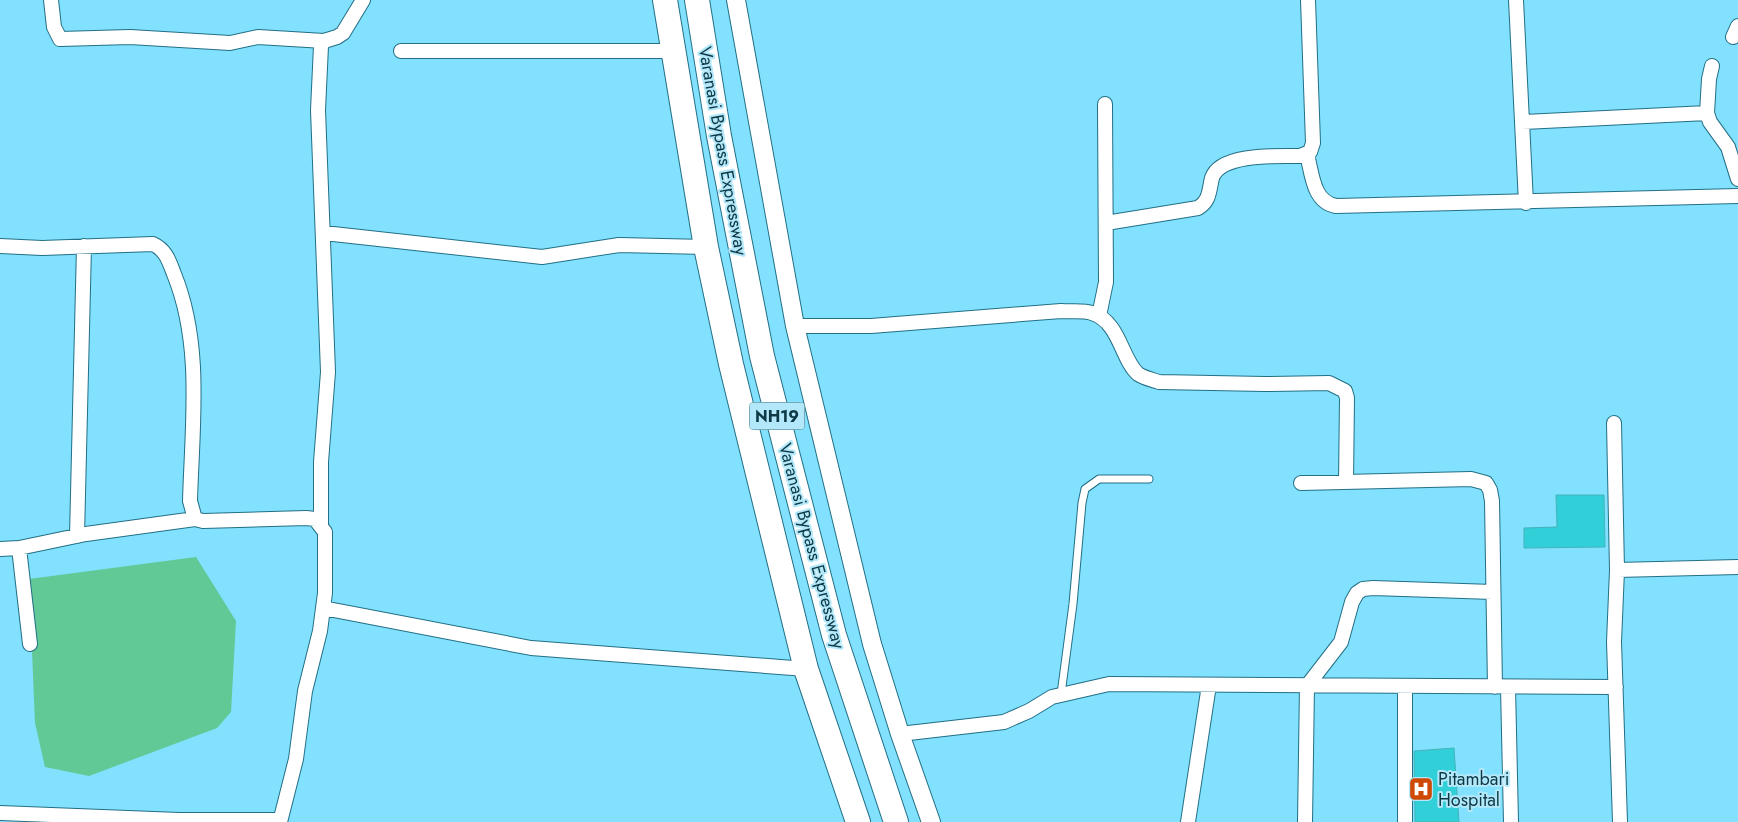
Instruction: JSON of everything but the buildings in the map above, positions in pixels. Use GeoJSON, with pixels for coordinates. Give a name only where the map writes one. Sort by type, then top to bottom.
{"type":"FeatureCollection","features":[{"type":"Feature","properties":{"kind":"highway","name":"Varanasi Bypass Expressway"},"geometry":{"type":"LineString","coordinates":[[665,0],[706,247],[736,383],[806,669],[858,822]]}},
{"type":"Feature","properties":{"kind":"highway","name":"Varanasi Bypass Expressway"},"geometry":{"type":"LineString","coordinates":[[697,0],[719,136],[762,356],[834,635],[896,822]]}},
{"type":"Feature","properties":{"kind":"street"},"geometry":{"type":"LineString","coordinates":[[51,0],[54,27],[60,39],[130,37],[230,42],[258,37],[324,41],[338,37],[343,33],[363,0]]}},
{"type":"Feature","properties":{"kind":"street"},"geometry":{"type":"LineString","coordinates":[[736,0],[795,326],[872,644],[900,734],[931,822]]}},
{"type":"Feature","properties":{"kind":"street"},"geometry":{"type":"LineString","coordinates":[[1106,223],[1198,208],[1207,201],[1216,170],[1224,163],[1241,159],[1307,154],[1310,152],[1313,143],[1308,0]]}},
{"type":"Feature","properties":{"kind":"street"},"geometry":{"type":"LineString","coordinates":[[1516,0],[1526,203]]}},
{"type":"Feature","properties":{"kind":"street"},"geometry":{"type":"LineString","coordinates":[[321,525],[321,462],[328,372],[318,110],[321,46],[324,41]]}},
{"type":"Feature","properties":{"kind":"street"},"geometry":{"type":"LineString","coordinates":[[401,51],[672,51]]}},
{"type":"Feature","properties":{"kind":"street"},"geometry":{"type":"LineString","coordinates":[[1712,66],[1709,79],[1707,113],[1710,122],[1728,148],[1738,179]]}},
{"type":"Feature","properties":{"kind":"street"},"geometry":{"type":"LineString","coordinates":[[1099,316],[1106,282],[1105,104]]}},
{"type":"Feature","properties":{"kind":"street"},"geometry":{"type":"LineString","coordinates":[[1522,122],[1707,113]]}},
{"type":"Feature","properties":{"kind":"street"},"geometry":{"type":"LineString","coordinates":[[1307,154],[1317,192],[1327,204],[1336,206],[1526,203],[1738,196]]}},
{"type":"Feature","properties":{"kind":"street"},"geometry":{"type":"LineString","coordinates":[[324,233],[542,257],[620,245],[706,247]]}},
{"type":"Feature","properties":{"kind":"street"},"geometry":{"type":"LineString","coordinates":[[0,246],[42,248],[153,244],[161,248],[167,256],[177,280],[187,315],[193,365],[190,501],[195,519]]}},
{"type":"Feature","properties":{"kind":"street"},"geometry":{"type":"LineString","coordinates":[[77,536],[84,246]]}},
{"type":"Feature","properties":{"kind":"street"},"geometry":{"type":"LineString","coordinates":[[795,326],[871,326],[1061,312],[1090,312],[1099,316],[1118,338],[1138,373],[1154,381],[1265,384],[1329,383],[1342,388],[1347,398],[1346,482]]}},
{"type":"Feature","properties":{"kind":"street"},"geometry":{"type":"LineString","coordinates":[[1614,424],[1617,570],[1614,642],[1620,822]]}},
{"type":"Feature","properties":{"kind":"street"},"geometry":{"type":"LineString","coordinates":[[1301,483],[1471,479],[1486,483],[1490,490],[1492,501],[1493,592],[1511,822]]}},
{"type":"Feature","properties":{"kind":"street"},"geometry":{"type":"LineString","coordinates":[[0,549],[19,548],[77,536],[195,519],[203,521],[306,518],[315,519],[325,532],[323,608],[317,645],[305,691],[296,758],[280,821],[179,820],[0,813]]}},
{"type":"Feature","properties":{"kind":"street"},"geometry":{"type":"LineString","coordinates":[[19,548],[30,644]]}},
{"type":"Feature","properties":{"kind":"street"},"geometry":{"type":"LineString","coordinates":[[1617,570],[1738,567]]}},
{"type":"Feature","properties":{"kind":"street"},"geometry":{"type":"LineString","coordinates":[[1304,822],[1307,686],[1341,642],[1352,602],[1357,593],[1363,589],[1493,592]]}},
{"type":"Feature","properties":{"kind":"street"},"geometry":{"type":"LineString","coordinates":[[323,608],[531,648],[806,669]]}},
{"type":"Feature","properties":{"kind":"street"},"geometry":{"type":"LineString","coordinates":[[900,734],[1004,722],[1061,694],[1109,684],[1616,687]]}},
{"type":"Feature","properties":{"kind":"street"},"geometry":{"type":"LineString","coordinates":[[1188,822],[1209,685]]}},
{"type":"Feature","properties":{"kind":"street"},"geometry":{"type":"LineString","coordinates":[[1404,822],[1405,687]]}},
{"type":"Feature","properties":{"kind":"lane"},"geometry":{"type":"LineString","coordinates":[[1061,694],[1085,490],[1099,479],[1149,478]]}},
{"type":"Feature","properties":{"kind":"shaded area"},"geometry":{"type":"Polygon","coordinates":[[[196,557],[236,621],[231,712],[217,728],[89,776],[45,767],[35,723],[29,579],[196,557]]]}},
{"type":"Feature","properties":{"kind":"place","name":"Pitambari Hospital"},"geometry":{"type":"Point","coordinates":[1421,789]}}]}
